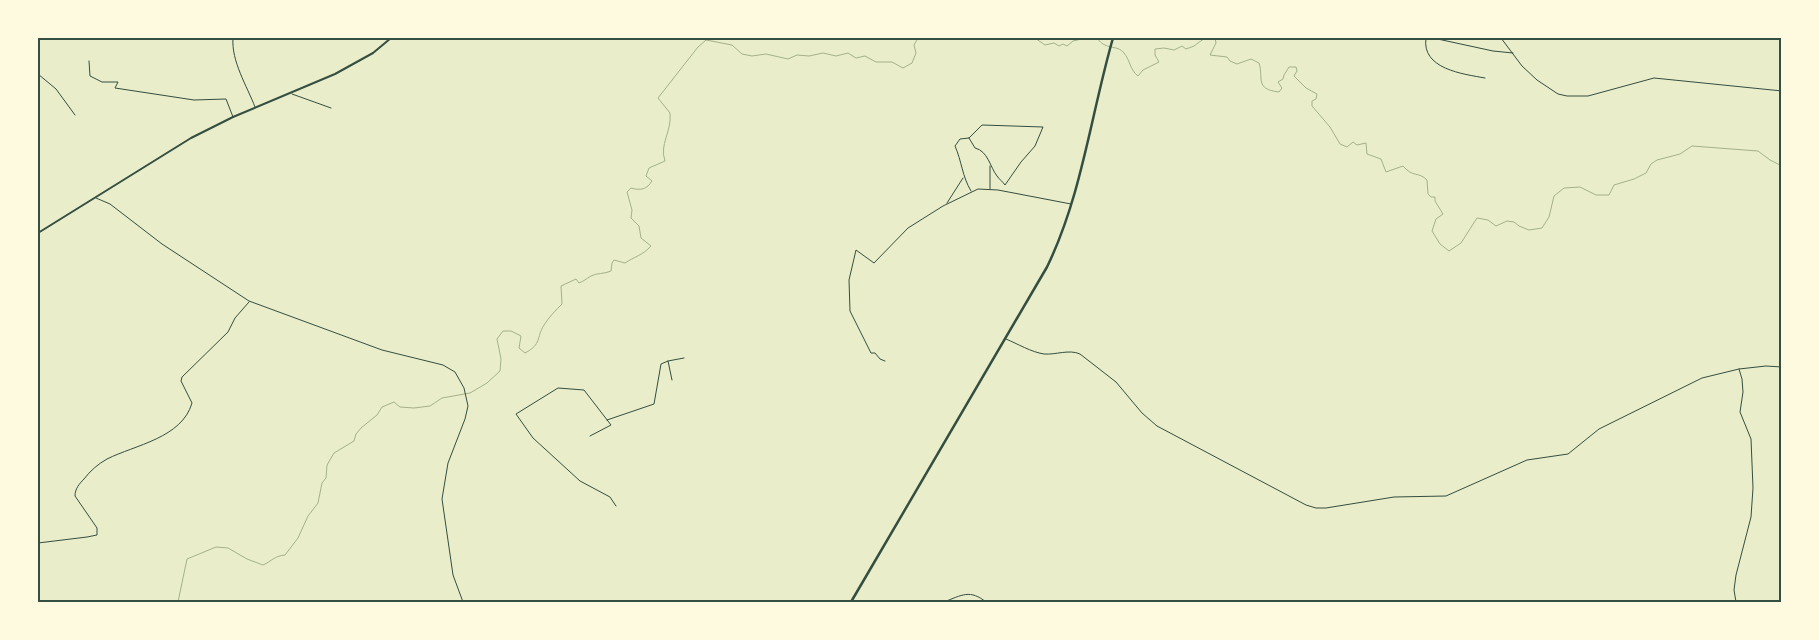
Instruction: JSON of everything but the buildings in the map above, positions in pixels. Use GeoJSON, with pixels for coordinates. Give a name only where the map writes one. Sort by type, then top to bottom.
{"type":"FeatureCollection","features":[{"type":"Feature","properties":{"kind":"main road"},"geometry":{"type":"LineString","coordinates":[[851,602],[1047,267],[1059,242],[1072,204],[1114,38]]}},
{"type":"Feature","properties":{"kind":"street"},"geometry":{"type":"LineString","coordinates":[[233,38],[232,46],[236,59],[256,108]]}},
{"type":"Feature","properties":{"kind":"street"},"geometry":{"type":"LineString","coordinates":[[38,233],[178,145],[233,118],[335,74],[373,53],[391,38]]}},
{"type":"Feature","properties":{"kind":"street"},"geometry":{"type":"LineString","coordinates":[[1426,38],[1425,42],[1428,53],[1437,63],[1452,71],[1484,78]]}},
{"type":"Feature","properties":{"kind":"street"},"geometry":{"type":"LineString","coordinates":[[1432,38],[1493,51],[1513,53]]}},
{"type":"Feature","properties":{"kind":"street"},"geometry":{"type":"LineString","coordinates":[[1501,38],[1522,66],[1537,80],[1558,94],[1567,96],[1588,96],[1654,78],[1782,91]]}},
{"type":"Feature","properties":{"kind":"street"},"geometry":{"type":"LineString","coordinates":[[89,61],[90,76],[102,82],[118,82],[115,88],[194,100],[226,99],[233,118]]}},
{"type":"Feature","properties":{"kind":"street"},"geometry":{"type":"LineString","coordinates":[[38,74],[56,89],[75,115]]}},
{"type":"Feature","properties":{"kind":"street"},"geometry":{"type":"LineString","coordinates":[[292,93],[331,108]]}},
{"type":"Feature","properties":{"kind":"street"},"geometry":{"type":"LineString","coordinates":[[972,192],[961,170],[962,162],[955,146],[960,139],[968,138],[982,125],[1043,127],[1035,146],[1021,162],[1006,185],[990,166]]}},
{"type":"Feature","properties":{"kind":"street"},"geometry":{"type":"LineString","coordinates":[[968,138],[975,148],[980,149],[988,159],[990,166],[990,190]]}},
{"type":"Feature","properties":{"kind":"street"},"geometry":{"type":"LineString","coordinates":[[947,204],[964,178]]}},
{"type":"Feature","properties":{"kind":"street"},"geometry":{"type":"LineString","coordinates":[[884,361],[880,360],[872,352],[850,311],[849,280],[856,250],[874,263],[908,228],[947,204],[978,189],[1072,204]]}},
{"type":"Feature","properties":{"kind":"street"},"geometry":{"type":"LineString","coordinates":[[96,198],[110,204],[162,244],[249,301],[382,350],[450,368],[459,377],[468,401],[465,419],[448,463],[442,499],[453,575],[463,602]]}},
{"type":"Feature","properties":{"kind":"street"},"geometry":{"type":"LineString","coordinates":[[38,543],[88,538],[97,535],[97,528],[75,496],[78,486],[92,470],[103,462],[157,439],[182,420],[192,403],[181,380],[182,377],[228,332],[249,301]]}},
{"type":"Feature","properties":{"kind":"street"},"geometry":{"type":"LineString","coordinates":[[1005,339],[1044,354],[1074,352],[1080,354],[1116,382],[1142,413],[1158,426],[1306,505],[1316,508],[1394,497],[1452,494],[1527,460],[1568,454],[1599,429],[1702,378],[1766,366],[1782,367]]}},
{"type":"Feature","properties":{"kind":"street"},"geometry":{"type":"LineString","coordinates":[[606,420],[654,404],[661,364],[684,358]]}},
{"type":"Feature","properties":{"kind":"street"},"geometry":{"type":"LineString","coordinates":[[668,362],[672,380]]}},
{"type":"Feature","properties":{"kind":"street"},"geometry":{"type":"LineString","coordinates":[[1736,602],[1734,590],[1736,575],[1751,517],[1753,488],[1751,439],[1740,412],[1743,392],[1739,370]]}},
{"type":"Feature","properties":{"kind":"street"},"geometry":{"type":"LineString","coordinates":[[590,436],[611,425],[584,390],[558,388],[516,414],[532,438],[580,481],[610,497],[616,506]]}},
{"type":"Feature","properties":{"kind":"street"},"geometry":{"type":"LineString","coordinates":[[944,602],[970,594],[977,595],[986,602]]}},
{"type":"Feature","properties":{"kind":"waterway"},"geometry":{"type":"LineString","coordinates":[[178,602],[187,559],[216,547],[228,548],[247,559],[263,565],[285,555],[298,538],[308,516],[318,503],[322,483],[326,478],[327,465],[334,453],[354,441],[356,434],[377,415],[382,407],[394,402],[400,407],[430,406],[442,398],[470,393],[487,383],[500,371],[501,359],[497,339],[503,331],[511,331],[521,336],[519,348],[525,353],[534,347],[544,325],[562,304],[561,286],[576,279],[579,283],[593,275],[611,271],[614,260],[625,263],[642,254],[651,246],[641,238],[639,226],[631,218],[632,210],[627,192],[631,188],[643,189],[648,186],[652,181],[646,176],[649,168],[665,161],[664,143],[669,126],[670,113],[658,98],[698,47],[706,40],[732,45],[742,54],[752,56],[766,54],[788,59],[797,55],[809,56],[823,53],[836,56],[848,53],[856,58],[865,56],[876,62],[892,62],[903,68],[912,63],[916,53],[914,45],[918,38]]}},
{"type":"Feature","properties":{"kind":"waterway"},"geometry":{"type":"LineString","coordinates":[[1035,38],[1045,45],[1054,43],[1059,46],[1063,44],[1067,46],[1073,41],[1086,38]]}},
{"type":"Feature","properties":{"kind":"waterway"},"geometry":{"type":"LineString","coordinates":[[1095,38],[1104,45],[1121,50],[1138,76],[1143,70],[1159,62],[1155,55],[1155,49],[1174,50],[1182,46],[1186,49],[1205,38]]}},
{"type":"Feature","properties":{"kind":"waterway"},"geometry":{"type":"LineString","coordinates":[[1215,38],[1216,43],[1210,55],[1227,57],[1230,61],[1237,64],[1251,59],[1259,63],[1263,85],[1271,91],[1279,92],[1282,88],[1278,82],[1283,79],[1289,67],[1296,67],[1297,71],[1294,76],[1306,88],[1317,94],[1316,99],[1312,101],[1312,106],[1330,127],[1340,144],[1347,147],[1353,142],[1357,145],[1366,143],[1367,154],[1381,159],[1386,172],[1403,166],[1410,172],[1427,180],[1428,194],[1431,197],[1435,197],[1435,201],[1443,214],[1436,219],[1432,231],[1440,244],[1449,251],[1461,243],[1477,218],[1488,220],[1496,226],[1507,221],[1514,222],[1529,230],[1542,228],[1549,217],[1554,196],[1564,188],[1580,187],[1596,195],[1609,195],[1614,185],[1634,179],[1646,173],[1651,164],[1657,160],[1680,154],[1692,146],[1758,151],[1782,166]]}}]}
